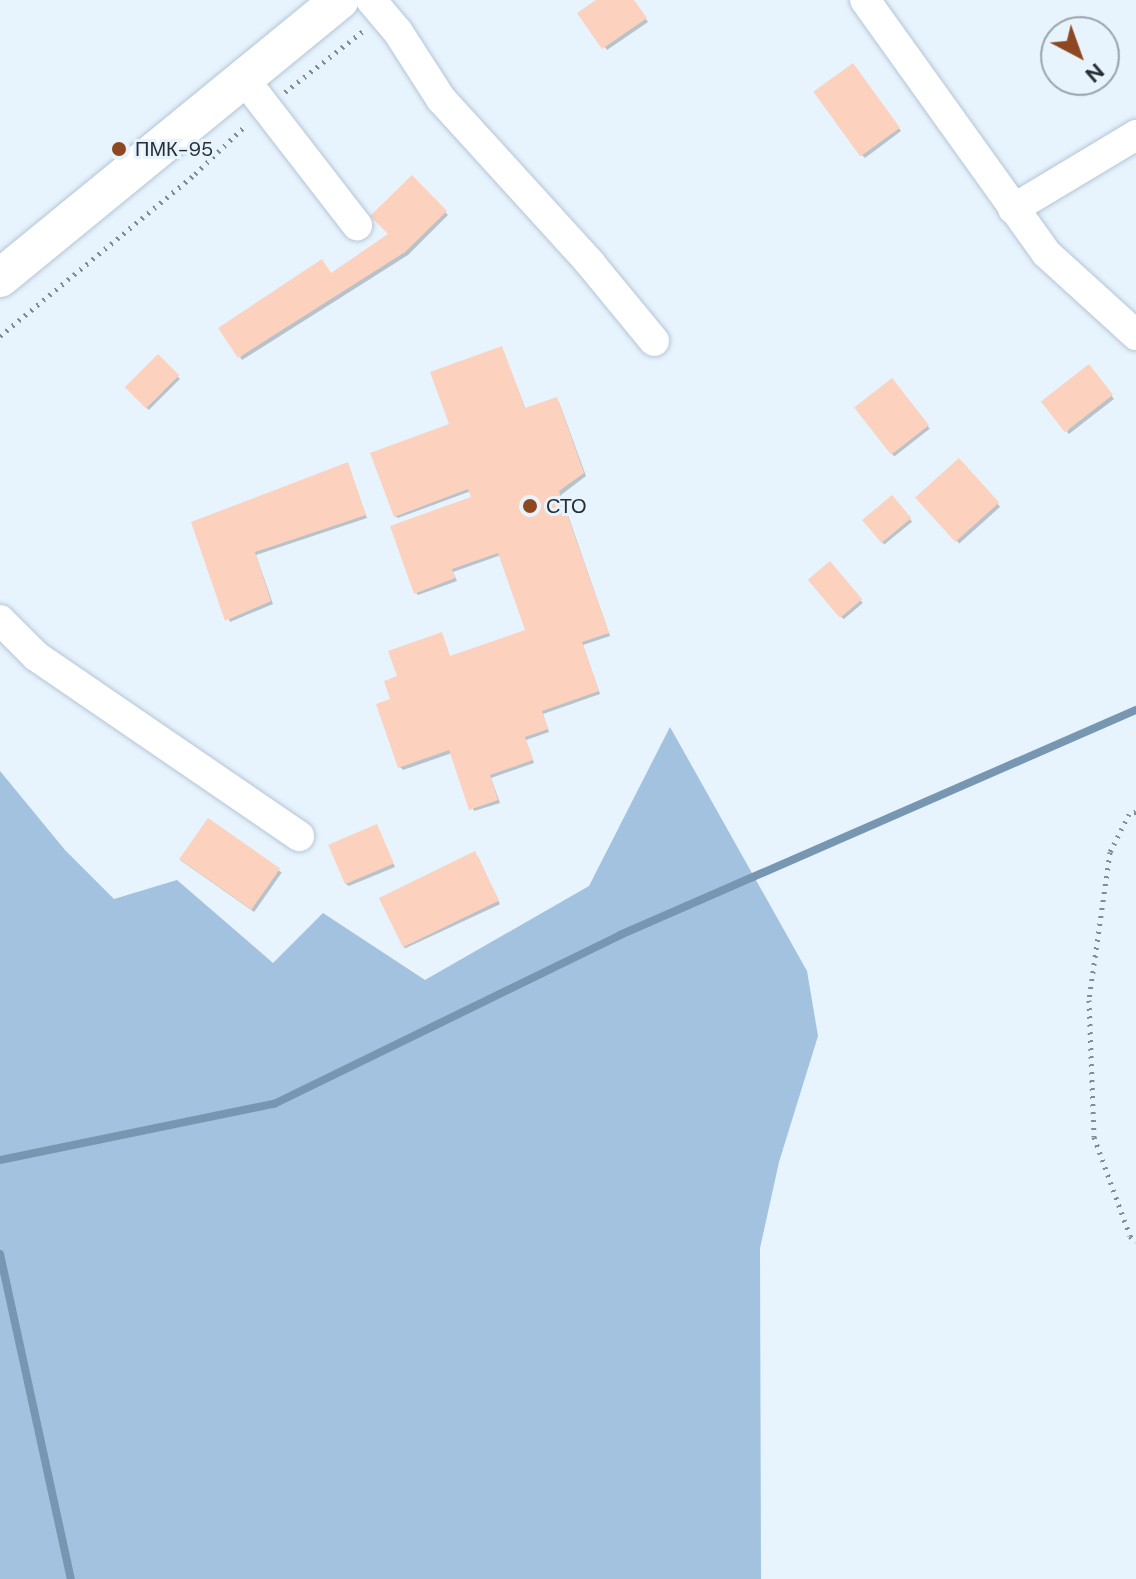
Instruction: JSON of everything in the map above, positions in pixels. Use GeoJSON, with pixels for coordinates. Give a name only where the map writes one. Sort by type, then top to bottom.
{"type":"FeatureCollection","features":[{"type":"Feature","properties":{"kind":"main road"},"geometry":{"type":"LineString","coordinates":[[0,278],[255,93],[340,0]]}},
{"type":"Feature","properties":{"kind":"street"},"geometry":{"type":"LineString","coordinates":[[865,0],[1046,253],[1136,335]]}},
{"type":"Feature","properties":{"kind":"street"},"geometry":{"type":"LineString","coordinates":[[377,8],[441,99],[590,263],[654,341]]}},
{"type":"Feature","properties":{"kind":"street"},"geometry":{"type":"LineString","coordinates":[[255,93],[357,225]]}},
{"type":"Feature","properties":{"kind":"street"},"geometry":{"type":"LineString","coordinates":[[1013,209],[1136,135]]}},
{"type":"Feature","properties":{"kind":"street"},"geometry":{"type":"LineString","coordinates":[[0,620],[36,656],[299,836]]}},
{"type":"Feature","properties":{"kind":"path"},"geometry":{"type":"LineString","coordinates":[[0,336],[195,174],[255,93],[377,8]]}},
{"type":"Feature","properties":{"kind":"path"},"geometry":{"type":"LineString","coordinates":[[1136,812],[1129,814],[1110,852],[1089,1000],[1094,1137],[1130,1236],[1136,1242]]}},
{"type":"Feature","properties":{"kind":"shaded area"},"geometry":{"type":"Polygon","coordinates":[[[670,727],[807,971],[818,1036],[779,1162],[760,1248],[761,1579],[0,1579],[0,771],[65,850],[114,899],[177,880],[273,963],[323,913],[425,980],[589,886],[670,727]]]}},
{"type":"Feature","properties":{"kind":"building"},"geometry":{"type":"Polygon","coordinates":[[[596,0],[634,0],[647,18],[602,49],[577,13],[596,0]]]}},
{"type":"Feature","properties":{"kind":"building"},"geometry":{"type":"Polygon","coordinates":[[[853,63],[900,128],[860,157],[813,92],[853,63]]]}},
{"type":"Feature","properties":{"kind":"building"},"geometry":{"type":"Polygon","coordinates":[[[412,175],[447,211],[405,252],[238,358],[218,328],[322,259],[331,273],[388,234],[370,216],[412,175]]]}},
{"type":"Feature","properties":{"kind":"building"},"geometry":{"type":"Polygon","coordinates":[[[502,346],[525,408],[557,397],[584,473],[559,491],[609,633],[582,642],[599,691],[542,711],[548,729],[525,737],[533,760],[490,775],[498,800],[469,810],[449,750],[398,768],[376,704],[390,699],[384,681],[397,676],[388,651],[442,632],[450,656],[525,630],[498,553],[452,569],[455,578],[414,594],[390,526],[471,497],[468,489],[394,517],[370,453],[449,424],[430,372],[502,346]]]}},
{"type":"Feature","properties":{"kind":"building"},"geometry":{"type":"Polygon","coordinates":[[[158,354],[179,375],[146,408],[125,387],[158,354]]]}},
{"type":"Feature","properties":{"kind":"building"},"geometry":{"type":"Polygon","coordinates":[[[1089,364],[1113,395],[1065,432],[1041,402],[1089,364]]]}},
{"type":"Feature","properties":{"kind":"building"},"geometry":{"type":"Polygon","coordinates":[[[892,378],[929,425],[891,455],[854,408],[892,378]]]}},
{"type":"Feature","properties":{"kind":"building"},"geometry":{"type":"Polygon","coordinates":[[[959,458],[999,503],[955,542],[915,497],[959,458]]]}},
{"type":"Feature","properties":{"kind":"building"},"geometry":{"type":"Polygon","coordinates":[[[348,462],[366,515],[255,552],[271,601],[225,621],[191,522],[348,462]]]}},
{"type":"Feature","properties":{"kind":"building"},"geometry":{"type":"Polygon","coordinates":[[[892,495],[911,518],[881,543],[862,520],[892,495]]]}},
{"type":"Feature","properties":{"kind":"building"},"geometry":{"type":"Polygon","coordinates":[[[830,561],[862,599],[840,618],[808,580],[830,561]]]}},
{"type":"Feature","properties":{"kind":"building"},"geometry":{"type":"Polygon","coordinates":[[[208,818],[280,868],[251,909],[179,859],[208,818]]]}},
{"type":"Feature","properties":{"kind":"building"},"geometry":{"type":"Polygon","coordinates":[[[377,824],[394,864],[345,884],[328,845],[377,824]]]}},
{"type":"Feature","properties":{"kind":"building"},"geometry":{"type":"Polygon","coordinates":[[[475,851],[499,900],[403,947],[379,898],[475,851]]]}},
{"type":"Feature","properties":{"kind":"waterway"},"geometry":{"type":"LineString","coordinates":[[0,1160],[274,1104],[620,935],[1136,710]]}},
{"type":"Feature","properties":{"kind":"waterway"},"geometry":{"type":"LineString","coordinates":[[0,1254],[71,1579]]}},
{"type":"Feature","properties":{"kind":"place","name":"ПМК-95"},"geometry":{"type":"Point","coordinates":[119,149]}},
{"type":"Feature","properties":{"kind":"place","name":"СТО"},"geometry":{"type":"Point","coordinates":[530,506]}}]}
